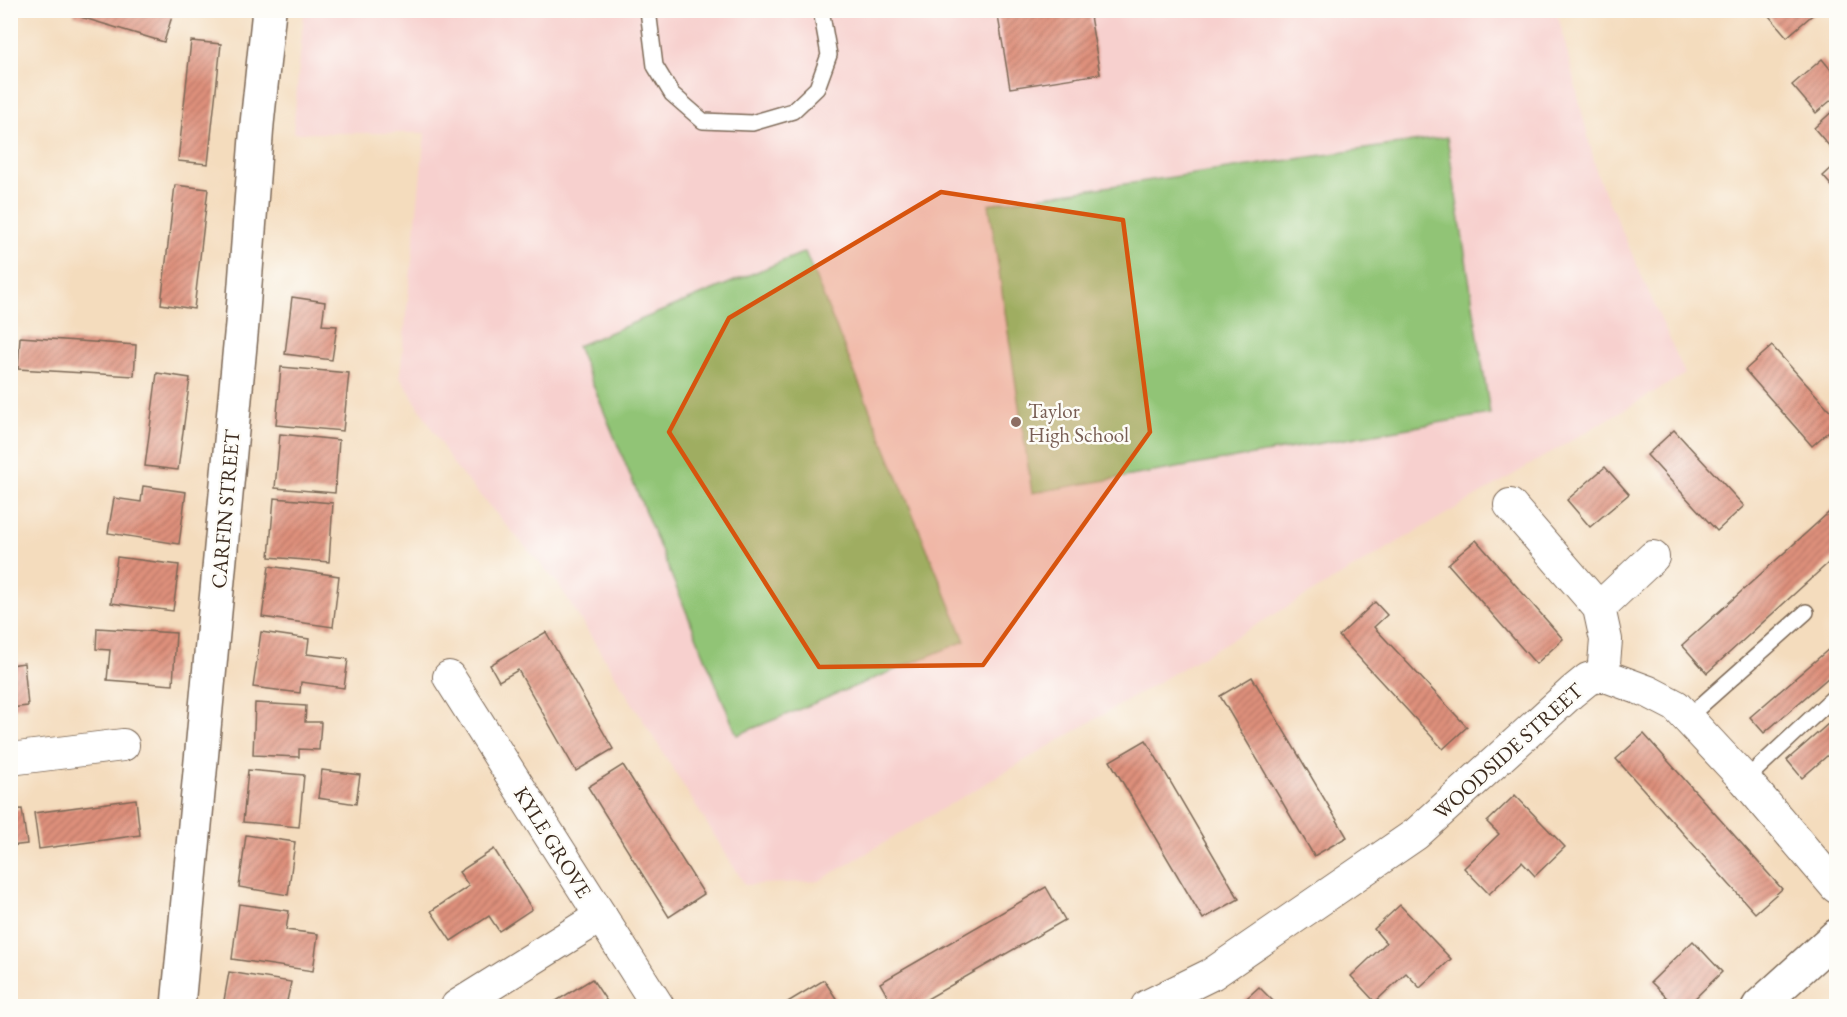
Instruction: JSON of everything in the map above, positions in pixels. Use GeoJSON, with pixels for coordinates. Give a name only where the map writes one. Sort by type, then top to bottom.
{"type":"FeatureCollection","features":[{"type":"Feature","properties":{"kind":"main road","name":"CARFIN STREET"},"geometry":{"type":"LineString","coordinates":[[178,1006],[269,10]]}},
{"type":"Feature","properties":{"kind":"main road"},"geometry":{"type":"LineString","coordinates":[[1760,1006],[1836,936]]}},
{"type":"Feature","properties":{"kind":"street"},"geometry":{"type":"LineString","coordinates":[[1510,505],[1599,608],[1606,640],[1603,675]]}},
{"type":"Feature","properties":{"kind":"street"},"geometry":{"type":"LineString","coordinates":[[1599,608],[1653,557]]}},
{"type":"Feature","properties":{"kind":"street","name":"WOODSIDE STREET"},"geometry":{"type":"LineString","coordinates":[[1147,1006],[1212,974],[1416,834],[1572,692],[1588,679],[1603,675],[1649,692],[1676,706],[1745,780],[1836,887]]}},
{"type":"Feature","properties":{"kind":"street","name":"KYLE GROVE"},"geometry":{"type":"LineString","coordinates":[[449,677],[658,1006]]}},
{"type":"Feature","properties":{"kind":"street"},"geometry":{"type":"LineString","coordinates":[[10,759],[123,745]]}},
{"type":"Feature","properties":{"kind":"street"},"geometry":{"type":"LineString","coordinates":[[457,1006],[601,916]]}},
{"type":"Feature","properties":{"kind":"lane"},"geometry":{"type":"LineString","coordinates":[[648,10],[655,66],[672,94],[703,121],[752,123],[793,111],[817,88],[829,55],[821,10]]}},
{"type":"Feature","properties":{"kind":"lane"},"geometry":{"type":"LineString","coordinates":[[1687,718],[1806,612]]}},
{"type":"Feature","properties":{"kind":"lane"},"geometry":{"type":"LineString","coordinates":[[1745,780],[1836,695]]}},
{"type":"Feature","properties":{"kind":"highlighted area"},"geometry":{"type":"Polygon","coordinates":[[[941,192],[1123,220],[1150,432],[983,665],[819,667],[669,432],[729,318],[941,192]]]}},
{"type":"Feature","properties":{"kind":"shaded area","name":"Taylor High School"},"geometry":{"type":"Polygon","coordinates":[[[304,11],[1557,11],[1598,177],[1685,374],[819,881],[745,885],[559,585],[455,467],[400,376],[425,133],[293,133],[304,11]]]}},
{"type":"Feature","properties":{"kind":"green space"},"geometry":{"type":"Polygon","coordinates":[[[1447,137],[1490,414],[1032,493],[989,204],[1447,137]]]}},
{"type":"Feature","properties":{"kind":"green space"},"geometry":{"type":"Polygon","coordinates":[[[805,252],[965,641],[737,735],[577,346],[805,252]]]}},
{"type":"Feature","properties":{"kind":"building"},"geometry":{"type":"Polygon","coordinates":[[[75,10],[174,10],[164,42],[74,15],[75,10]]]}},
{"type":"Feature","properties":{"kind":"building"},"geometry":{"type":"Polygon","coordinates":[[[997,10],[1089,10],[1100,74],[1010,88],[997,10]]]}},
{"type":"Feature","properties":{"kind":"building"},"geometry":{"type":"Polygon","coordinates":[[[1764,10],[1818,10],[1787,37],[1764,10]]]}},
{"type":"Feature","properties":{"kind":"building"},"geometry":{"type":"Polygon","coordinates":[[[191,41],[221,44],[208,164],[178,161],[191,41]]]}},
{"type":"Feature","properties":{"kind":"building"},"geometry":{"type":"Polygon","coordinates":[[[1822,59],[1836,76],[1836,96],[1816,113],[1792,85],[1822,59]]]}},
{"type":"Feature","properties":{"kind":"building"},"geometry":{"type":"Polygon","coordinates":[[[1836,108],[1836,154],[1814,128],[1836,108]]]}},
{"type":"Feature","properties":{"kind":"building"},"geometry":{"type":"Polygon","coordinates":[[[1836,164],[1836,191],[1823,176],[1836,164]]]}},
{"type":"Feature","properties":{"kind":"building"},"geometry":{"type":"Polygon","coordinates":[[[175,185],[208,189],[194,309],[161,304],[175,185]]]}},
{"type":"Feature","properties":{"kind":"building"},"geometry":{"type":"Polygon","coordinates":[[[292,297],[325,302],[322,325],[337,326],[332,360],[285,354],[292,297]]]}},
{"type":"Feature","properties":{"kind":"building"},"geometry":{"type":"Polygon","coordinates":[[[20,337],[136,345],[134,376],[18,369],[20,337]]]}},
{"type":"Feature","properties":{"kind":"building"},"geometry":{"type":"Polygon","coordinates":[[[1772,346],[1836,417],[1836,425],[1812,446],[1745,370],[1772,346]]]}},
{"type":"Feature","properties":{"kind":"building"},"geometry":{"type":"Polygon","coordinates":[[[281,367],[349,373],[343,431],[276,425],[281,367]]]}},
{"type":"Feature","properties":{"kind":"building"},"geometry":{"type":"Polygon","coordinates":[[[157,373],[190,378],[178,470],[145,466],[157,373]]]}},
{"type":"Feature","properties":{"kind":"building"},"geometry":{"type":"Polygon","coordinates":[[[1674,430],[1744,506],[1717,531],[1647,455],[1674,430]]]}},
{"type":"Feature","properties":{"kind":"building"},"geometry":{"type":"Polygon","coordinates":[[[280,434],[339,440],[335,493],[275,488],[280,434]]]}},
{"type":"Feature","properties":{"kind":"building"},"geometry":{"type":"Polygon","coordinates":[[[1605,467],[1629,494],[1590,527],[1567,500],[1605,467]]]}},
{"type":"Feature","properties":{"kind":"building"},"geometry":{"type":"Polygon","coordinates":[[[143,486],[186,492],[179,544],[108,533],[114,498],[141,502],[143,486]]]}},
{"type":"Feature","properties":{"kind":"building"},"geometry":{"type":"Polygon","coordinates":[[[274,498],[333,503],[329,562],[269,557],[274,498]]]}},
{"type":"Feature","properties":{"kind":"building"},"geometry":{"type":"Polygon","coordinates":[[[1836,506],[1836,556],[1707,673],[1682,645],[1836,506]]]}},
{"type":"Feature","properties":{"kind":"building"},"geometry":{"type":"Polygon","coordinates":[[[1476,540],[1563,639],[1536,664],[1448,564],[1476,540]]]}},
{"type":"Feature","properties":{"kind":"building"},"geometry":{"type":"Polygon","coordinates":[[[117,557],[179,565],[173,611],[111,603],[117,557]]]}},
{"type":"Feature","properties":{"kind":"building"},"geometry":{"type":"Polygon","coordinates":[[[269,566],[339,576],[333,627],[262,617],[269,566]]]}},
{"type":"Feature","properties":{"kind":"building"},"geometry":{"type":"Polygon","coordinates":[[[1375,602],[1387,615],[1374,627],[1467,727],[1443,749],[1339,636],[1375,602]]]}},
{"type":"Feature","properties":{"kind":"building"},"geometry":{"type":"Polygon","coordinates":[[[97,628],[176,633],[173,685],[107,680],[110,650],[96,649],[97,628]]]}},
{"type":"Feature","properties":{"kind":"building"},"geometry":{"type":"Polygon","coordinates":[[[261,632],[309,639],[307,654],[348,659],[344,688],[301,682],[300,693],[253,687],[261,632]]]}},
{"type":"Feature","properties":{"kind":"building"},"geometry":{"type":"Polygon","coordinates":[[[546,632],[613,749],[576,771],[518,670],[499,681],[490,665],[546,632]]]}},
{"type":"Feature","properties":{"kind":"building"},"geometry":{"type":"Polygon","coordinates":[[[1830,648],[1836,656],[1836,671],[1764,733],[1750,717],[1830,648]]]}},
{"type":"Feature","properties":{"kind":"building"},"geometry":{"type":"Polygon","coordinates":[[[24,663],[28,706],[10,708],[10,665],[24,663]]]}},
{"type":"Feature","properties":{"kind":"building"},"geometry":{"type":"Polygon","coordinates":[[[1252,677],[1347,837],[1314,856],[1220,696],[1252,677]]]}},
{"type":"Feature","properties":{"kind":"building"},"geometry":{"type":"Polygon","coordinates":[[[255,703],[306,706],[305,722],[321,722],[319,750],[299,749],[299,757],[253,755],[255,703]]]}},
{"type":"Feature","properties":{"kind":"building"},"geometry":{"type":"Polygon","coordinates":[[[1836,717],[1836,748],[1802,778],[1787,760],[1836,717]]]}},
{"type":"Feature","properties":{"kind":"building"},"geometry":{"type":"Polygon","coordinates":[[[1644,734],[1782,889],[1755,913],[1616,759],[1644,734]]]}},
{"type":"Feature","properties":{"kind":"building"},"geometry":{"type":"Polygon","coordinates":[[[1146,740],[1239,899],[1203,919],[1110,761],[1146,740]]]}},
{"type":"Feature","properties":{"kind":"building"},"geometry":{"type":"Polygon","coordinates":[[[623,765],[704,894],[669,917],[588,787],[623,765]]]}},
{"type":"Feature","properties":{"kind":"building"},"geometry":{"type":"Polygon","coordinates":[[[248,770],[304,775],[299,827],[243,822],[248,770]]]}},
{"type":"Feature","properties":{"kind":"building"},"geometry":{"type":"Polygon","coordinates":[[[322,770],[360,775],[356,804],[318,798],[322,770]]]}},
{"type":"Feature","properties":{"kind":"building"},"geometry":{"type":"Polygon","coordinates":[[[1515,795],[1565,847],[1535,876],[1522,862],[1489,894],[1464,868],[1499,834],[1487,822],[1515,795]]]}},
{"type":"Feature","properties":{"kind":"building"},"geometry":{"type":"Polygon","coordinates":[[[136,799],[140,835],[39,849],[34,813],[136,799]]]}},
{"type":"Feature","properties":{"kind":"building"},"geometry":{"type":"Polygon","coordinates":[[[1836,806],[1836,818],[1830,812],[1836,806]]]}},
{"type":"Feature","properties":{"kind":"building"},"geometry":{"type":"Polygon","coordinates":[[[22,809],[27,844],[10,846],[10,810],[22,809]]]}},
{"type":"Feature","properties":{"kind":"building"},"geometry":{"type":"Polygon","coordinates":[[[246,835],[295,842],[288,895],[239,887],[246,835]]]}},
{"type":"Feature","properties":{"kind":"building"},"geometry":{"type":"Polygon","coordinates":[[[494,849],[532,909],[499,931],[489,916],[451,941],[431,911],[469,886],[459,872],[494,849]]]}},
{"type":"Feature","properties":{"kind":"building"},"geometry":{"type":"Polygon","coordinates":[[[1046,887],[1065,920],[915,1006],[893,1006],[880,983],[1046,887]]]}},
{"type":"Feature","properties":{"kind":"building"},"geometry":{"type":"Polygon","coordinates":[[[239,904],[289,911],[286,930],[318,934],[313,971],[232,959],[239,904]]]}},
{"type":"Feature","properties":{"kind":"building"},"geometry":{"type":"Polygon","coordinates":[[[1400,905],[1451,959],[1420,988],[1406,973],[1375,1002],[1351,976],[1386,943],[1374,929],[1400,905]]]}},
{"type":"Feature","properties":{"kind":"building"},"geometry":{"type":"Polygon","coordinates":[[[1693,941],[1722,972],[1687,1006],[1675,1006],[1651,982],[1693,941]]]}},
{"type":"Feature","properties":{"kind":"building"},"geometry":{"type":"Polygon","coordinates":[[[229,972],[291,982],[286,1006],[223,1006],[229,972]]]}},
{"type":"Feature","properties":{"kind":"building"},"geometry":{"type":"Polygon","coordinates":[[[592,979],[610,1006],[548,1006],[592,979]]]}},
{"type":"Feature","properties":{"kind":"building"},"geometry":{"type":"Polygon","coordinates":[[[824,980],[841,1006],[781,1006],[824,980]]]}},
{"type":"Feature","properties":{"kind":"building"},"geometry":{"type":"Polygon","coordinates":[[[1259,987],[1278,1006],[1238,1006],[1259,987]]]}},
{"type":"Feature","properties":{"kind":"place","name":"Taylor High School"},"geometry":{"type":"Point","coordinates":[1016,422]}}]}
